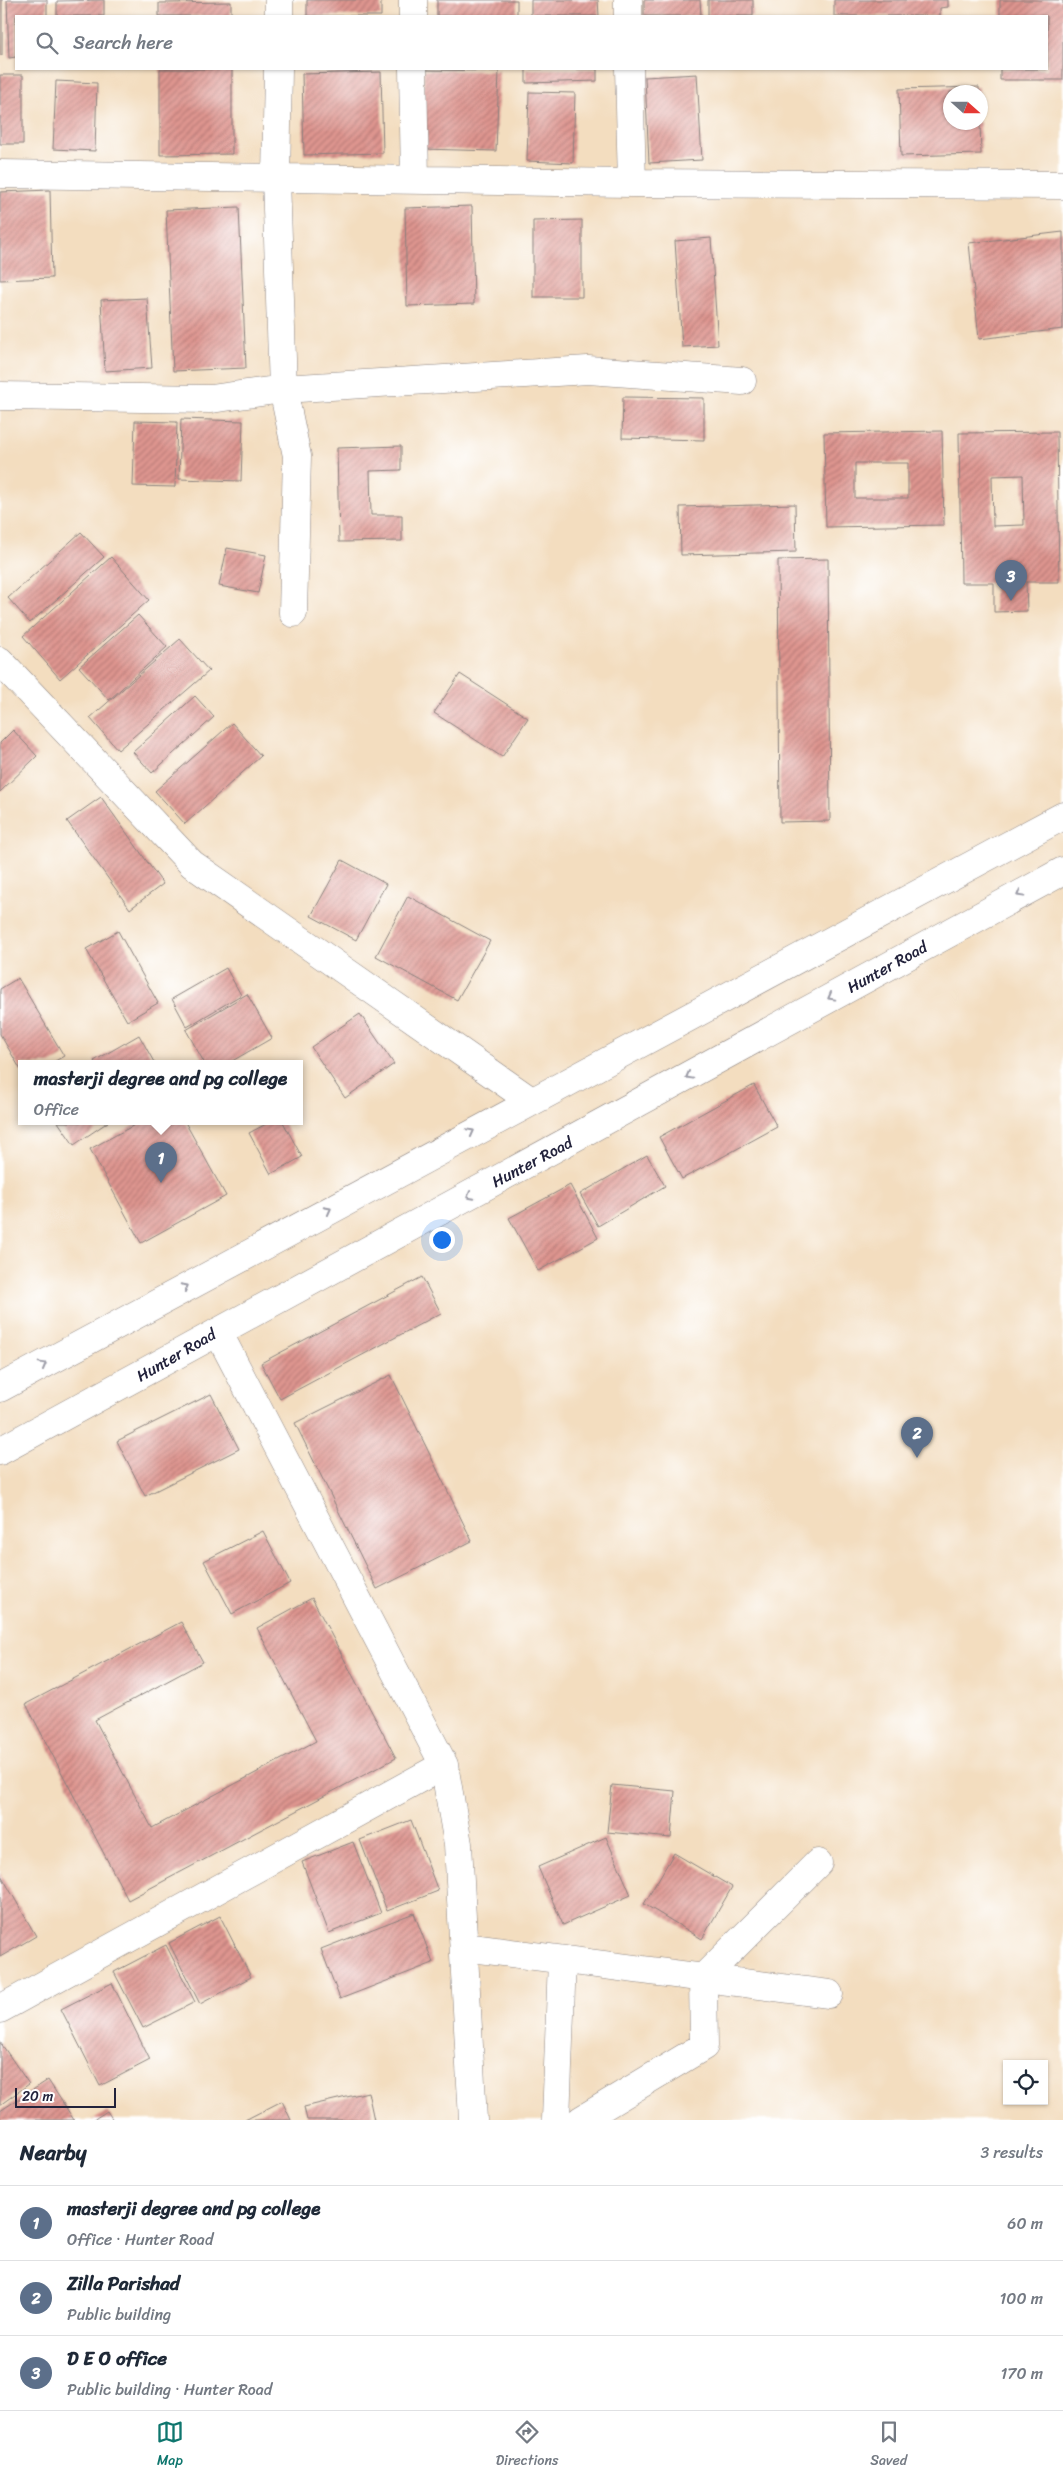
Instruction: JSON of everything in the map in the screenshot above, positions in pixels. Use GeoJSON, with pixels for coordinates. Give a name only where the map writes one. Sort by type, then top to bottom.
{"type":"FeatureCollection","features":[{"type":"Feature","properties":{"kind":"street"},"geometry":{"type":"LineString","coordinates":[[279,0],[279,15]]}},
{"type":"Feature","properties":{"kind":"street"},"geometry":{"type":"LineString","coordinates":[[412,0],[413,15]]}},
{"type":"Feature","properties":{"kind":"street"},"geometry":{"type":"LineString","coordinates":[[628,0],[628,15]]}},
{"type":"Feature","properties":{"kind":"street"},"geometry":{"type":"LineString","coordinates":[[278,70],[276,179],[283,389],[297,456],[293,613]]}},
{"type":"Feature","properties":{"kind":"street"},"geometry":{"type":"LineString","coordinates":[[413,70],[415,180]]}},
{"type":"Feature","properties":{"kind":"street"},"geometry":{"type":"LineString","coordinates":[[629,70],[632,183]]}},
{"type":"Feature","properties":{"kind":"street"},"geometry":{"type":"LineString","coordinates":[[0,174],[632,183],[1063,185]]}},
{"type":"Feature","properties":{"kind":"street"},"geometry":{"type":"LineString","coordinates":[[0,396],[211,399],[283,389],[588,370],[742,382]]}},
{"type":"Feature","properties":{"kind":"street"},"geometry":{"type":"LineString","coordinates":[[0,661],[192,864],[530,1101]]}},
{"type":"Feature","properties":{"kind":"street"},"geometry":{"type":"LineString","coordinates":[[0,1388],[530,1101],[1063,816]]}},
{"type":"Feature","properties":{"kind":"street","name":"Hunter Road"},"geometry":{"type":"LineString","coordinates":[[0,1451],[1063,871]]}},
{"type":"Feature","properties":{"kind":"street"},"geometry":{"type":"LineString","coordinates":[[218,1332],[444,1765],[458,1844],[473,2120]]}},
{"type":"Feature","properties":{"kind":"street"},"geometry":{"type":"LineString","coordinates":[[0,2009],[444,1765]]}},
{"type":"Feature","properties":{"kind":"street"},"geometry":{"type":"LineString","coordinates":[[581,2120],[704,2046],[703,1978],[818,1863]]}},
{"type":"Feature","properties":{"kind":"street"},"geometry":{"type":"LineString","coordinates":[[464,1947],[829,1994]]}},
{"type":"Feature","properties":{"kind":"street"},"geometry":{"type":"LineString","coordinates":[[556,2120],[562,1960]]}},
{"type":"Feature","properties":{"kind":"building"},"geometry":{"type":"Polygon","coordinates":[[[0,0],[2,0],[2,55],[0,55],[0,0]]]}},
{"type":"Feature","properties":{"kind":"building"},"geometry":{"type":"Polygon","coordinates":[[[7,0],[47,0],[47,15],[15,15],[15,57],[9,58],[7,0]]]}},
{"type":"Feature","properties":{"kind":"building"},"geometry":{"type":"Polygon","coordinates":[[[104,0],[104,15],[57,15],[57,1],[104,0]]]}},
{"type":"Feature","properties":{"kind":"building"},"geometry":{"type":"Polygon","coordinates":[[[307,0],[381,0],[381,15],[307,15],[307,0]]]}},
{"type":"Feature","properties":{"kind":"building"},"geometry":{"type":"Polygon","coordinates":[[[437,0],[517,0],[517,15],[437,15],[437,0]]]}},
{"type":"Feature","properties":{"kind":"building"},"geometry":{"type":"Polygon","coordinates":[[[531,0],[598,0],[599,15],[531,15],[531,0]]]}},
{"type":"Feature","properties":{"kind":"building"},"geometry":{"type":"Polygon","coordinates":[[[644,0],[700,0],[701,15],[644,15],[644,0]]]}},
{"type":"Feature","properties":{"kind":"building"},"geometry":{"type":"Polygon","coordinates":[[[708,0],[753,0],[753,15],[708,15],[708,0]]]}},
{"type":"Feature","properties":{"kind":"building"},"geometry":{"type":"Polygon","coordinates":[[[834,0],[948,0],[948,7],[940,8],[940,15],[834,15],[834,0]]]}},
{"type":"Feature","properties":{"kind":"building"},"geometry":{"type":"Polygon","coordinates":[[[1000,0],[1063,0],[1063,80],[1000,80],[1000,70],[1048,70],[1048,15],[1000,15],[1000,0]]]}},
{"type":"Feature","properties":{"kind":"building"},"geometry":{"type":"Polygon","coordinates":[[[231,2],[231,15],[159,15],[159,3],[231,2]]]}},
{"type":"Feature","properties":{"kind":"building"},"geometry":{"type":"Polygon","coordinates":[[[160,70],[232,70],[232,154],[160,155],[160,70]]]}},
{"type":"Feature","properties":{"kind":"building"},"geometry":{"type":"Polygon","coordinates":[[[424,70],[499,71],[496,151],[422,149],[424,70]]]}},
{"type":"Feature","properties":{"kind":"building"},"geometry":{"type":"Polygon","coordinates":[[[526,70],[597,70],[597,81],[526,83],[526,70]]]}},
{"type":"Feature","properties":{"kind":"building"},"geometry":{"type":"Polygon","coordinates":[[[381,72],[383,153],[304,155],[302,74],[381,72]]]}},
{"type":"Feature","properties":{"kind":"building"},"geometry":{"type":"Polygon","coordinates":[[[697,74],[702,160],[649,163],[645,77],[697,74]]]}},
{"type":"Feature","properties":{"kind":"building"},"geometry":{"type":"Polygon","coordinates":[[[0,75],[23,75],[23,144],[0,144],[0,75]]]}},
{"type":"Feature","properties":{"kind":"building"},"geometry":{"type":"Polygon","coordinates":[[[56,81],[97,83],[95,151],[53,149],[56,81]]]}},
{"type":"Feature","properties":{"kind":"building"},"geometry":{"type":"Polygon","coordinates":[[[943,88],[943,130],[980,130],[981,154],[901,156],[899,89],[943,88]]]}},
{"type":"Feature","properties":{"kind":"building"},"geometry":{"type":"Polygon","coordinates":[[[529,92],[575,93],[573,163],[527,161],[529,92]]]}},
{"type":"Feature","properties":{"kind":"building"},"geometry":{"type":"Polygon","coordinates":[[[50,190],[52,278],[0,280],[0,192],[50,190]]]}},
{"type":"Feature","properties":{"kind":"building"},"geometry":{"type":"Polygon","coordinates":[[[472,206],[474,304],[407,306],[405,208],[472,206]]]}},
{"type":"Feature","properties":{"kind":"building"},"geometry":{"type":"Polygon","coordinates":[[[239,207],[246,368],[173,371],[166,210],[239,207]]]}},
{"type":"Feature","properties":{"kind":"building"},"geometry":{"type":"Polygon","coordinates":[[[582,220],[582,297],[533,297],[533,221],[582,220]]]}},
{"type":"Feature","properties":{"kind":"building"},"geometry":{"type":"Polygon","coordinates":[[[1063,232],[1063,329],[979,339],[969,243],[1063,232]]]}},
{"type":"Feature","properties":{"kind":"building"},"geometry":{"type":"Polygon","coordinates":[[[711,238],[718,345],[682,347],[675,241],[711,238]]]}},
{"type":"Feature","properties":{"kind":"building"},"geometry":{"type":"Polygon","coordinates":[[[147,298],[152,368],[105,371],[101,300],[147,298]]]}},
{"type":"Feature","properties":{"kind":"building"},"geometry":{"type":"Polygon","coordinates":[[[623,397],[704,398],[704,440],[622,438],[623,397]]]}},
{"type":"Feature","properties":{"kind":"building"},"geometry":{"type":"Polygon","coordinates":[[[181,419],[243,421],[241,481],[179,479],[181,419]]]}},
{"type":"Feature","properties":{"kind":"building"},"geometry":{"type":"Polygon","coordinates":[[[135,421],[177,422],[175,487],[133,486],[135,421]]]}},
{"type":"Feature","properties":{"kind":"building"},"geometry":{"type":"Polygon","coordinates":[[[942,431],[944,525],[826,527],[824,433],[942,431]],[[855,463],[855,498],[908,498],[908,463],[855,463]]]}},
{"type":"Feature","properties":{"kind":"building"},"geometry":{"type":"Polygon","coordinates":[[[1057,432],[1059,582],[1026,582],[1027,611],[994,612],[994,583],[961,583],[959,433],[1057,432]],[[1023,475],[992,476],[993,526],[1024,525],[1023,475]]]}},
{"type":"Feature","properties":{"kind":"building"},"geometry":{"type":"Polygon","coordinates":[[[401,446],[401,470],[370,471],[371,515],[402,515],[402,541],[339,542],[337,448],[401,446]]]}},
{"type":"Feature","properties":{"kind":"building"},"geometry":{"type":"Polygon","coordinates":[[[795,504],[796,552],[681,555],[680,507],[795,504]]]}},
{"type":"Feature","properties":{"kind":"building"},"geometry":{"type":"Polygon","coordinates":[[[81,532],[104,557],[30,623],[8,598],[81,532]]]}},
{"type":"Feature","properties":{"kind":"building"},"geometry":{"type":"Polygon","coordinates":[[[227,548],[266,555],[258,593],[219,586],[227,548]]]}},
{"type":"Feature","properties":{"kind":"building"},"geometry":{"type":"Polygon","coordinates":[[[111,557],[149,600],[60,679],[23,636],[111,557]]]}},
{"type":"Feature","properties":{"kind":"building"},"geometry":{"type":"Polygon","coordinates":[[[828,559],[830,821],[780,822],[778,560],[828,559]]]}},
{"type":"Feature","properties":{"kind":"building"},"geometry":{"type":"Polygon","coordinates":[[[138,615],[167,647],[109,700],[79,667],[138,615]]]}},
{"type":"Feature","properties":{"kind":"building"},"geometry":{"type":"Polygon","coordinates":[[[180,639],[209,671],[118,750],[90,718],[180,639]]]}},
{"type":"Feature","properties":{"kind":"building"},"geometry":{"type":"Polygon","coordinates":[[[460,674],[528,718],[502,757],[434,713],[460,674]]]}},
{"type":"Feature","properties":{"kind":"building"},"geometry":{"type":"Polygon","coordinates":[[[195,696],[214,717],[152,773],[133,752],[195,696]]]}},
{"type":"Feature","properties":{"kind":"building"},"geometry":{"type":"Polygon","coordinates":[[[232,723],[261,756],[185,824],[155,791],[232,723]]]}},
{"type":"Feature","properties":{"kind":"building"},"geometry":{"type":"Polygon","coordinates":[[[13,730],[37,756],[0,792],[0,743],[13,730]]]}},
{"type":"Feature","properties":{"kind":"building"},"geometry":{"type":"Polygon","coordinates":[[[101,797],[163,884],[130,909],[67,821],[101,797]]]}},
{"type":"Feature","properties":{"kind":"building"},"geometry":{"type":"Polygon","coordinates":[[[342,860],[386,884],[356,940],[311,916],[342,860]]]}},
{"type":"Feature","properties":{"kind":"building"},"geometry":{"type":"Polygon","coordinates":[[[408,896],[490,941],[457,1000],[376,956],[408,896]]]}},
{"type":"Feature","properties":{"kind":"building"},"geometry":{"type":"Polygon","coordinates":[[[118,931],[158,1003],[127,1021],[86,949],[118,931]]]}},
{"type":"Feature","properties":{"kind":"building"},"geometry":{"type":"Polygon","coordinates":[[[226,968],[241,995],[187,1027],[172,999],[226,968]]]}},
{"type":"Feature","properties":{"kind":"building"},"geometry":{"type":"Polygon","coordinates":[[[18,978],[64,1056],[57,1060],[18,1060],[18,1065],[0,1034],[0,989],[18,978]]]}},
{"type":"Feature","properties":{"kind":"building"},"geometry":{"type":"Polygon","coordinates":[[[247,994],[272,1038],[234,1060],[203,1060],[186,1030],[247,994]]]}},
{"type":"Feature","properties":{"kind":"building"},"geometry":{"type":"Polygon","coordinates":[[[360,1014],[394,1064],[345,1098],[311,1047],[360,1014]]]}},
{"type":"Feature","properties":{"kind":"building"},"geometry":{"type":"Polygon","coordinates":[[[139,1035],[153,1060],[96,1060],[139,1035]]]}},
{"type":"Feature","properties":{"kind":"building"},"geometry":{"type":"Polygon","coordinates":[[[754,1085],[777,1127],[682,1179],[659,1137],[754,1085]]]}},
{"type":"Feature","properties":{"kind":"building"},"geometry":{"type":"Polygon","coordinates":[[[60,1125],[104,1125],[74,1145],[60,1125]]]}},
{"type":"Feature","properties":{"kind":"building"},"geometry":{"type":"Polygon","coordinates":[[[134,1125],[187,1125],[226,1196],[141,1243],[90,1149],[134,1125]]]}},
{"type":"Feature","properties":{"kind":"building"},"geometry":{"type":"Polygon","coordinates":[[[264,1125],[285,1125],[302,1157],[271,1174],[249,1133],[264,1125]]]}},
{"type":"Feature","properties":{"kind":"building"},"geometry":{"type":"Polygon","coordinates":[[[647,1155],[665,1186],[598,1226],[580,1194],[647,1155]]]}},
{"type":"Feature","properties":{"kind":"building"},"geometry":{"type":"Polygon","coordinates":[[[570,1185],[598,1238],[538,1271],[509,1218],[570,1185]]]}},
{"type":"Feature","properties":{"kind":"building"},"geometry":{"type":"Polygon","coordinates":[[[422,1277],[441,1313],[280,1399],[261,1363],[422,1277]]]}},
{"type":"Feature","properties":{"kind":"building"},"geometry":{"type":"Polygon","coordinates":[[[391,1375],[472,1541],[377,1589],[295,1423],[391,1375]]]}},
{"type":"Feature","properties":{"kind":"building"},"geometry":{"type":"Polygon","coordinates":[[[211,1394],[239,1449],[145,1496],[117,1441],[211,1394]]]}},
{"type":"Feature","properties":{"kind":"building"},"geometry":{"type":"Polygon","coordinates":[[[263,1531],[290,1583],[232,1614],[204,1561],[263,1531]]]}},
{"type":"Feature","properties":{"kind":"building"},"geometry":{"type":"Polygon","coordinates":[[[312,1598],[396,1758],[128,1900],[26,1704],[181,1622],[203,1662],[95,1720],[152,1828],[316,1741],[257,1628],[312,1598]]]}},
{"type":"Feature","properties":{"kind":"building"},"geometry":{"type":"Polygon","coordinates":[[[612,1785],[675,1791],[671,1838],[607,1832],[612,1785]]]}},
{"type":"Feature","properties":{"kind":"building"},"geometry":{"type":"Polygon","coordinates":[[[411,1820],[438,1891],[387,1911],[360,1840],[411,1820]]]}},
{"type":"Feature","properties":{"kind":"building"},"geometry":{"type":"Polygon","coordinates":[[[606,1837],[631,1895],[563,1925],[538,1867],[606,1837]]]}},
{"type":"Feature","properties":{"kind":"building"},"geometry":{"type":"Polygon","coordinates":[[[353,1842],[381,1913],[329,1933],[302,1862],[353,1842]]]}},
{"type":"Feature","properties":{"kind":"building"},"geometry":{"type":"Polygon","coordinates":[[[674,1853],[732,1887],[702,1939],[644,1904],[674,1853]]]}},
{"type":"Feature","properties":{"kind":"building"},"geometry":{"type":"Polygon","coordinates":[[[0,1873],[36,1936],[0,1957],[0,1873]]]}},
{"type":"Feature","properties":{"kind":"building"},"geometry":{"type":"Polygon","coordinates":[[[414,1913],[433,1963],[340,1999],[321,1949],[414,1913]]]}},
{"type":"Feature","properties":{"kind":"building"},"geometry":{"type":"Polygon","coordinates":[[[220,1916],[251,1977],[200,2004],[169,1943],[220,1916]]]}},
{"type":"Feature","properties":{"kind":"building"},"geometry":{"type":"Polygon","coordinates":[[[166,1945],[195,2002],[143,2028],[114,1972],[166,1945]]]}},
{"type":"Feature","properties":{"kind":"building"},"geometry":{"type":"Polygon","coordinates":[[[112,1983],[150,2060],[100,2086],[61,2009],[112,1983]]]}},
{"type":"Feature","properties":{"kind":"building"},"geometry":{"type":"Polygon","coordinates":[[[0,2042],[29,2084],[0,2105],[0,2042]]]}},
{"type":"Feature","properties":{"kind":"building"},"geometry":{"type":"Polygon","coordinates":[[[48,2080],[74,2120],[0,2120],[0,2111],[48,2080]]]}},
{"type":"Feature","properties":{"kind":"building"},"geometry":{"type":"Polygon","coordinates":[[[368,2092],[374,2120],[307,2120],[304,2107],[368,2092]]]}},
{"type":"Feature","properties":{"kind":"building"},"geometry":{"type":"Polygon","coordinates":[[[282,2101],[291,2120],[245,2120],[282,2101]]]}},
{"type":"Feature","properties":{"kind":"building"},"geometry":{"type":"Polygon","coordinates":[[[107,2111],[113,2120],[93,2120],[107,2111]]]}},
{"type":"Feature","properties":{"kind":"place","name":"D E O office"},"geometry":{"type":"Point","coordinates":[1011,601]}},
{"type":"Feature","properties":{"kind":"place","name":"masterji degree and pg college"},"geometry":{"type":"Point","coordinates":[161,1183]}},
{"type":"Feature","properties":{"kind":"place","name":"Zilla Parishad"},"geometry":{"type":"Point","coordinates":[917,1458]}}]}
